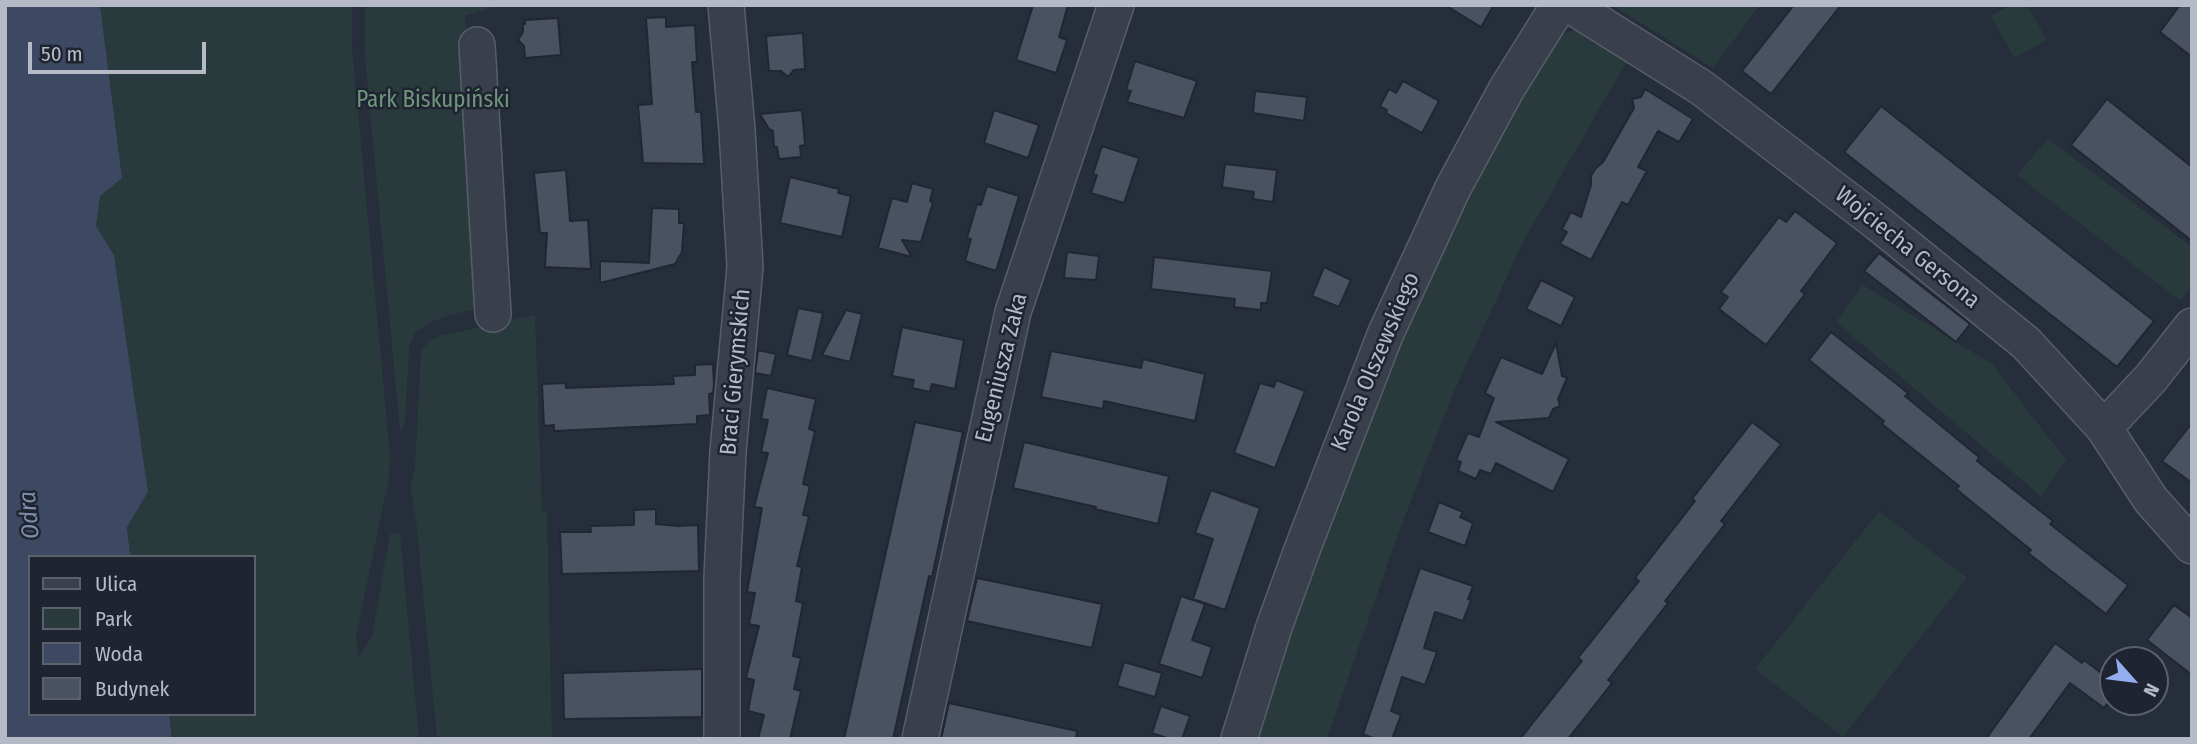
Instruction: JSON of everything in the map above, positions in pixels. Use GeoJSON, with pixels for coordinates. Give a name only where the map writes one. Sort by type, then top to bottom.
{"type":"FeatureCollection","features":[{"type":"Feature","properties":{"kind":"street","name":"Braci Gierymskich"},"geometry":{"type":"LineString","coordinates":[[722,739],[723,552],[728,451],[745,267],[726,5]]}},
{"type":"Feature","properties":{"kind":"street","name":"Eugeniusza Zaka"},"geometry":{"type":"LineString","coordinates":[[920,739],[1013,312],[1116,5]]}},
{"type":"Feature","properties":{"kind":"street","name":"Karola Olszewskiego"},"geometry":{"type":"LineString","coordinates":[[1239,739],[1274,627],[1385,335],[1452,188],[1506,90],[1559,5]]}},
{"type":"Feature","properties":{"kind":"street","name":"Wojciecha Gersona"},"geometry":{"type":"LineString","coordinates":[[1570,5],[1702,88],[1879,224],[2026,343],[2104,428],[2151,500],[2192,546]]}},
{"type":"Feature","properties":{"kind":"street"},"geometry":{"type":"LineString","coordinates":[[477,45],[493,314]]}},
{"type":"Feature","properties":{"kind":"street"},"geometry":{"type":"LineString","coordinates":[[2104,428],[2151,378],[2192,326]]}},
{"type":"Feature","properties":{"kind":"green space"},"geometry":{"type":"Polygon","coordinates":[[[100,5],[352,5],[352,47],[390,455],[389,478],[356,635],[358,657],[372,637],[390,534],[400,533],[419,739],[172,739],[169,716],[256,716],[256,555],[130,554],[127,527],[148,492],[114,255],[96,226],[99,196],[122,178],[100,5]]]}},
{"type":"Feature","properties":{"kind":"green space","name":"Park Biskupiński"},"geometry":{"type":"Polygon","coordinates":[[[365,5],[500,5],[465,16],[484,307],[450,315],[429,323],[415,333],[409,349],[405,421],[403,429],[400,430],[365,57],[365,5]]]}},
{"type":"Feature","properties":{"kind":"green space"},"geometry":{"type":"Polygon","coordinates":[[[1612,5],[1760,5],[1713,68],[1612,5]]]}},
{"type":"Feature","properties":{"kind":"green space"},"geometry":{"type":"Polygon","coordinates":[[[2010,5],[2027,5],[2047,40],[2014,58],[1991,16],[2010,5]]]}},
{"type":"Feature","properties":{"kind":"green space"},"geometry":{"type":"Polygon","coordinates":[[[1574,30],[1583,32],[1628,59],[1523,242],[1453,394],[1398,534],[1327,739],[1248,739],[1366,406],[1487,147],[1554,42],[1561,35],[1574,30]]]}},
{"type":"Feature","properties":{"kind":"green space"},"geometry":{"type":"Polygon","coordinates":[[[2048,139],[2192,247],[2192,286],[2180,301],[2017,175],[2048,139]]]}},
{"type":"Feature","properties":{"kind":"green space"},"geometry":{"type":"Polygon","coordinates":[[[1863,285],[1992,364],[2066,460],[2041,496],[1836,322],[1863,285]]]}},
{"type":"Feature","properties":{"kind":"green space"},"geometry":{"type":"Polygon","coordinates":[[[535,315],[542,511],[547,512],[552,739],[437,739],[416,519],[410,487],[415,467],[421,351],[430,340],[440,336],[535,315]]]}},
{"type":"Feature","properties":{"kind":"green space"},"geometry":{"type":"Polygon","coordinates":[[[1879,511],[1967,578],[1843,737],[1755,669],[1879,511]]]}},
{"type":"Feature","properties":{"kind":"water","name":"Odra"},"geometry":{"type":"Polygon","coordinates":[[[5,5],[100,5],[122,178],[100,196],[96,226],[114,255],[148,492],[127,527],[131,555],[28,555],[28,716],[169,716],[172,739],[5,739],[5,5]]]}},
{"type":"Feature","properties":{"kind":"building"},"geometry":{"type":"Polygon","coordinates":[[[1033,5],[1068,5],[1059,37],[1067,40],[1056,73],[1016,60],[1033,5]]]}},
{"type":"Feature","properties":{"kind":"building"},"geometry":{"type":"Polygon","coordinates":[[[1445,5],[1494,5],[1481,27],[1445,5]]]}},
{"type":"Feature","properties":{"kind":"building"},"geometry":{"type":"Polygon","coordinates":[[[1794,5],[1841,5],[1771,94],[1742,71],[1794,5]]]}},
{"type":"Feature","properties":{"kind":"building"},"geometry":{"type":"Polygon","coordinates":[[[2180,5],[2192,5],[2192,57],[2160,32],[2180,5]]]}},
{"type":"Feature","properties":{"kind":"building"},"geometry":{"type":"Polygon","coordinates":[[[666,17],[666,27],[695,25],[697,62],[692,62],[696,112],[701,112],[704,164],[643,163],[638,105],[652,104],[646,18],[666,17]]]}},
{"type":"Feature","properties":{"kind":"building"},"geometry":{"type":"Polygon","coordinates":[[[558,18],[561,55],[525,58],[524,46],[518,40],[525,20],[558,18]]]}},
{"type":"Feature","properties":{"kind":"building"},"geometry":{"type":"Polygon","coordinates":[[[803,33],[805,69],[794,70],[788,77],[781,71],[769,71],[766,36],[803,33]]]}},
{"type":"Feature","properties":{"kind":"building"},"geometry":{"type":"Polygon","coordinates":[[[1135,61],[1197,81],[1184,118],[1127,102],[1131,91],[1126,90],[1135,61]]]}},
{"type":"Feature","properties":{"kind":"building"},"geometry":{"type":"Polygon","coordinates":[[[1403,81],[1439,101],[1422,133],[1386,113],[1387,110],[1380,106],[1389,89],[1396,93],[1403,81]]]}},
{"type":"Feature","properties":{"kind":"building"},"geometry":{"type":"Polygon","coordinates":[[[1645,89],[1693,119],[1679,142],[1658,131],[1638,167],[1647,171],[1628,205],[1622,202],[1591,260],[1560,244],[1567,232],[1562,229],[1571,212],[1581,217],[1591,185],[1591,176],[1603,162],[1634,108],[1632,99],[1641,97],[1645,89]]]}},
{"type":"Feature","properties":{"kind":"building"},"geometry":{"type":"Polygon","coordinates":[[[1255,91],[1307,97],[1304,121],[1253,113],[1255,91]]]}},
{"type":"Feature","properties":{"kind":"building"},"geometry":{"type":"Polygon","coordinates":[[[2107,99],[2192,167],[2192,241],[2071,145],[2107,99]]]}},
{"type":"Feature","properties":{"kind":"building"},"geometry":{"type":"Polygon","coordinates":[[[1881,106],[2154,321],[2117,367],[1844,152],[1881,106]]]}},
{"type":"Feature","properties":{"kind":"building"},"geometry":{"type":"Polygon","coordinates":[[[802,110],[805,145],[800,146],[801,157],[779,159],[777,147],[774,147],[773,131],[760,114],[802,110]]]}},
{"type":"Feature","properties":{"kind":"building"},"geometry":{"type":"Polygon","coordinates":[[[994,110],[1039,125],[1028,158],[984,143],[994,110]]]}},
{"type":"Feature","properties":{"kind":"building"},"geometry":{"type":"Polygon","coordinates":[[[1102,146],[1139,158],[1124,203],[1091,193],[1097,175],[1093,174],[1102,146]]]}},
{"type":"Feature","properties":{"kind":"building"},"geometry":{"type":"Polygon","coordinates":[[[1225,164],[1277,170],[1273,202],[1253,199],[1254,192],[1222,187],[1225,164]]]}},
{"type":"Feature","properties":{"kind":"building"},"geometry":{"type":"Polygon","coordinates":[[[566,170],[570,221],[588,220],[591,269],[545,267],[547,233],[540,233],[534,173],[566,170]]]}},
{"type":"Feature","properties":{"kind":"building"},"geometry":{"type":"Polygon","coordinates":[[[790,177],[839,189],[838,193],[851,196],[842,237],[780,223],[790,177]]]}},
{"type":"Feature","properties":{"kind":"building"},"geometry":{"type":"Polygon","coordinates":[[[912,183],[933,189],[930,201],[933,202],[921,242],[902,240],[912,257],[878,248],[892,198],[907,202],[912,183]]]}},
{"type":"Feature","properties":{"kind":"building"},"geometry":{"type":"Polygon","coordinates":[[[987,186],[1019,196],[996,271],[965,261],[971,239],[967,238],[977,204],[981,205],[987,186]]]}},
{"type":"Feature","properties":{"kind":"building"},"geometry":{"type":"Polygon","coordinates":[[[652,208],[679,209],[679,223],[684,223],[682,252],[675,264],[600,283],[600,261],[649,263],[652,208]]]}},
{"type":"Feature","properties":{"kind":"building"},"geometry":{"type":"Polygon","coordinates":[[[1795,211],[1837,243],[1801,291],[1805,294],[1766,345],[1719,309],[1728,297],[1721,292],[1779,217],[1786,222],[1795,211]]]}},
{"type":"Feature","properties":{"kind":"building"},"geometry":{"type":"Polygon","coordinates":[[[1067,252],[1099,256],[1096,280],[1064,278],[1067,252]]]}},
{"type":"Feature","properties":{"kind":"building"},"geometry":{"type":"Polygon","coordinates":[[[1879,253],[1970,324],[1956,342],[1864,271],[1879,253]]]}},
{"type":"Feature","properties":{"kind":"building"},"geometry":{"type":"Polygon","coordinates":[[[1154,257],[1272,271],[1267,303],[1261,303],[1261,310],[1234,307],[1235,299],[1151,289],[1154,257]]]}},
{"type":"Feature","properties":{"kind":"building"},"geometry":{"type":"Polygon","coordinates":[[[1324,267],[1351,280],[1339,307],[1312,296],[1324,267]]]}},
{"type":"Feature","properties":{"kind":"building"},"geometry":{"type":"Polygon","coordinates":[[[1541,280],[1575,297],[1561,326],[1526,309],[1541,280]]]}},
{"type":"Feature","properties":{"kind":"building"},"geometry":{"type":"Polygon","coordinates":[[[798,308],[823,313],[812,361],[787,355],[798,308]]]}},
{"type":"Feature","properties":{"kind":"building"},"geometry":{"type":"Polygon","coordinates":[[[846,310],[862,314],[850,362],[822,355],[846,310]]]}},
{"type":"Feature","properties":{"kind":"building"},"geometry":{"type":"Polygon","coordinates":[[[902,327],[964,340],[955,389],[932,384],[930,392],[912,388],[914,380],[892,376],[902,327]]]}},
{"type":"Feature","properties":{"kind":"building"},"geometry":{"type":"Polygon","coordinates":[[[1831,332],[1908,393],[1905,396],[1979,457],[1977,461],[2053,521],[2050,524],[2128,585],[2106,614],[2028,553],[2031,550],[1956,489],[1959,486],[1809,360],[1831,332]]]}},
{"type":"Feature","properties":{"kind":"building"},"geometry":{"type":"Polygon","coordinates":[[[1556,343],[1562,376],[1567,378],[1558,399],[1560,406],[1553,409],[1549,418],[1496,422],[1569,459],[1553,492],[1496,463],[1491,474],[1480,470],[1476,479],[1458,471],[1461,462],[1456,460],[1468,433],[1479,437],[1494,398],[1485,393],[1501,357],[1542,374],[1556,343]]]}},
{"type":"Feature","properties":{"kind":"building"},"geometry":{"type":"Polygon","coordinates":[[[758,350],[776,354],[771,376],[755,373],[758,350]]]}},
{"type":"Feature","properties":{"kind":"building"},"geometry":{"type":"Polygon","coordinates":[[[1051,351],[1141,368],[1143,359],[1205,374],[1195,421],[1104,401],[1103,409],[1041,397],[1051,351]]]}},
{"type":"Feature","properties":{"kind":"building"},"geometry":{"type":"Polygon","coordinates":[[[713,364],[713,393],[709,394],[710,415],[697,416],[697,424],[554,431],[554,425],[544,426],[542,384],[566,383],[566,388],[674,384],[673,376],[695,375],[695,365],[713,364]]]}},
{"type":"Feature","properties":{"kind":"building"},"geometry":{"type":"Polygon","coordinates":[[[1276,380],[1305,391],[1275,468],[1234,453],[1260,383],[1274,387],[1276,380]]]}},
{"type":"Feature","properties":{"kind":"building"},"geometry":{"type":"Polygon","coordinates":[[[767,388],[816,399],[809,429],[815,431],[803,484],[810,486],[803,515],[809,516],[797,566],[802,567],[796,601],[803,603],[793,656],[801,658],[794,689],[801,691],[790,739],[758,739],[764,715],[748,711],[754,680],[746,678],[759,626],[749,624],[755,593],[747,592],[762,508],[754,507],[768,453],[761,452],[768,420],[761,419],[767,388]]]}},
{"type":"Feature","properties":{"kind":"building"},"geometry":{"type":"Polygon","coordinates":[[[915,422],[963,432],[932,577],[929,576],[893,739],[844,739],[915,422]]]}},
{"type":"Feature","properties":{"kind":"building"},"geometry":{"type":"Polygon","coordinates":[[[1752,422],[1781,444],[1721,521],[1725,524],[1665,601],[1668,603],[1608,680],[1612,683],[1568,739],[1520,739],[1582,661],[1578,658],[1639,581],[1635,578],[1752,422]]]}},
{"type":"Feature","properties":{"kind":"building"},"geometry":{"type":"Polygon","coordinates":[[[2192,423],[2192,483],[2162,461],[2192,423]]]}},
{"type":"Feature","properties":{"kind":"building"},"geometry":{"type":"Polygon","coordinates":[[[1024,442],[1169,476],[1158,524],[1013,488],[1024,442]]]}},
{"type":"Feature","properties":{"kind":"building"},"geometry":{"type":"Polygon","coordinates":[[[1211,490],[1260,508],[1225,610],[1193,599],[1213,539],[1195,533],[1211,490]]]}},
{"type":"Feature","properties":{"kind":"building"},"geometry":{"type":"Polygon","coordinates":[[[1439,502],[1463,512],[1460,517],[1473,523],[1465,546],[1428,532],[1439,502]]]}},
{"type":"Feature","properties":{"kind":"building"},"geometry":{"type":"Polygon","coordinates":[[[656,509],[656,524],[698,525],[699,571],[562,574],[560,532],[591,532],[590,526],[634,525],[634,510],[656,509]]]}},
{"type":"Feature","properties":{"kind":"building"},"geometry":{"type":"Polygon","coordinates":[[[1420,568],[1473,586],[1468,599],[1471,600],[1463,621],[1435,612],[1424,648],[1437,652],[1425,685],[1402,677],[1391,711],[1401,715],[1392,739],[1375,739],[1363,734],[1420,568]]]}},
{"type":"Feature","properties":{"kind":"building"},"geometry":{"type":"Polygon","coordinates":[[[977,578],[1102,604],[1092,648],[967,621],[977,578]]]}},
{"type":"Feature","properties":{"kind":"building"},"geometry":{"type":"Polygon","coordinates":[[[1181,596],[1205,604],[1192,640],[1212,647],[1202,678],[1159,664],[1181,596]]]}},
{"type":"Feature","properties":{"kind":"building"},"geometry":{"type":"Polygon","coordinates":[[[2174,605],[2192,618],[2192,675],[2169,657],[2169,646],[2155,646],[2147,640],[2174,605]]]}},
{"type":"Feature","properties":{"kind":"building"},"geometry":{"type":"Polygon","coordinates":[[[2055,643],[2082,663],[2084,660],[2099,671],[2099,704],[2070,683],[2029,739],[1986,739],[2055,643]]]}},
{"type":"Feature","properties":{"kind":"building"},"geometry":{"type":"Polygon","coordinates":[[[1124,662],[1162,673],[1155,697],[1117,686],[1124,662]]]}},
{"type":"Feature","properties":{"kind":"building"},"geometry":{"type":"Polygon","coordinates":[[[702,669],[702,717],[564,719],[563,673],[702,669]]]}},
{"type":"Feature","properties":{"kind":"building"},"geometry":{"type":"Polygon","coordinates":[[[949,703],[1077,731],[1076,739],[941,739],[949,703]]]}},
{"type":"Feature","properties":{"kind":"building"},"geometry":{"type":"Polygon","coordinates":[[[1161,706],[1190,716],[1182,739],[1170,739],[1152,733],[1161,706]]]}}]}
